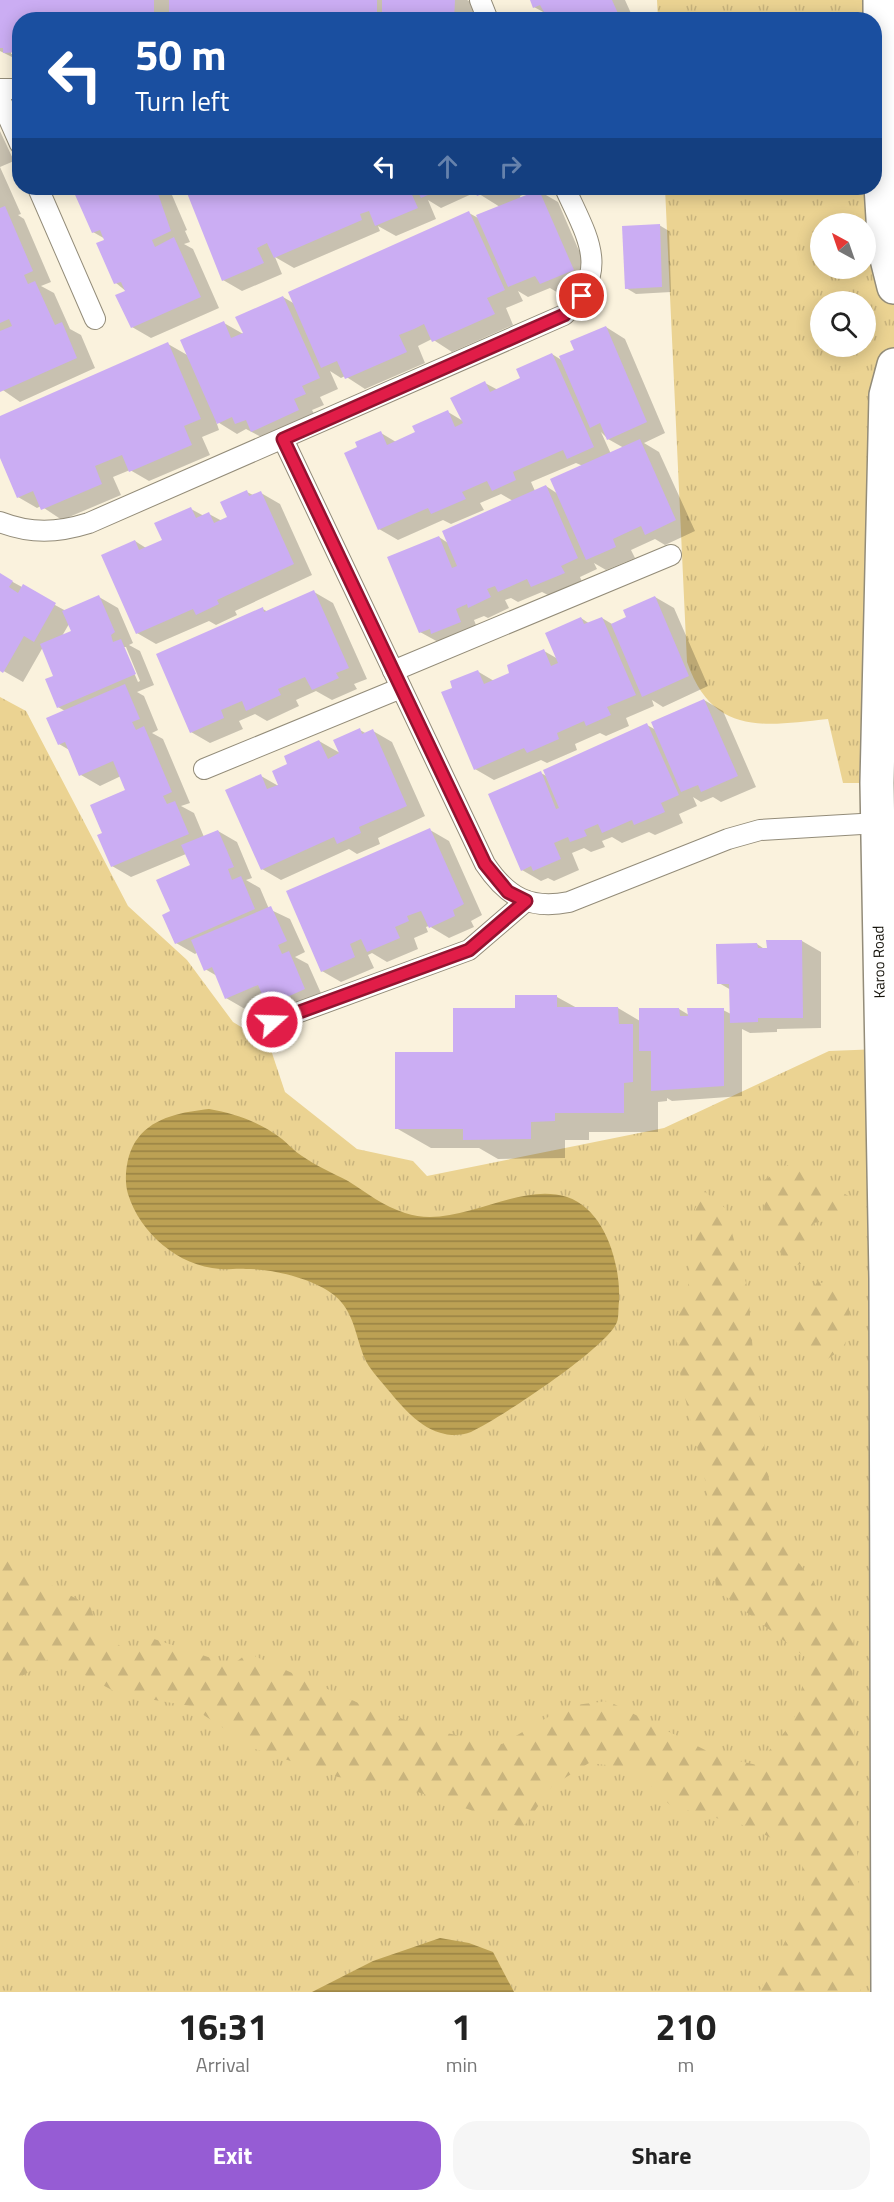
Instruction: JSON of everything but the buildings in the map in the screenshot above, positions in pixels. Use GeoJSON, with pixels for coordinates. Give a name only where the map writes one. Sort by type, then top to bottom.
{"type":"FeatureCollection","features":[{"type":"Feature","properties":{"kind":"street"},"geometry":{"type":"LineString","coordinates":[[882,195],[885,250],[894,287]]}},
{"type":"Feature","properties":{"kind":"street","name":"Karoo Road"},"geometry":{"type":"LineString","coordinates":[[888,1992],[886,1278],[878,824],[885,414],[886,394],[894,365]]}},
{"type":"Feature","properties":{"kind":"lane"},"geometry":{"type":"LineString","coordinates":[[0,99],[12,126]]}},
{"type":"Feature","properties":{"kind":"lane"},"geometry":{"type":"LineString","coordinates":[[41,195],[95,319]]}},
{"type":"Feature","properties":{"kind":"lane"},"geometry":{"type":"LineString","coordinates":[[0,522],[22,530],[44,533],[74,528],[564,315],[582,296],[589,284],[593,255],[568,195]]}},
{"type":"Feature","properties":{"kind":"lane"},"geometry":{"type":"LineString","coordinates":[[283,439],[485,864],[508,892],[526,901],[551,906],[569,902],[728,839],[759,830],[878,824]]}},
{"type":"Feature","properties":{"kind":"lane"},"geometry":{"type":"LineString","coordinates":[[204,769],[671,555]]}},
{"type":"Feature","properties":{"kind":"lane"},"geometry":{"type":"LineString","coordinates":[[272,1022],[469,950],[526,901]]}},
{"type":"Feature","properties":{"kind":"green space"},"geometry":{"type":"Polygon","coordinates":[[[657,0],[880,0],[881,12],[658,12],[657,0]]]}},
{"type":"Feature","properties":{"kind":"green space"},"geometry":{"type":"Polygon","coordinates":[[[882,41],[894,287],[894,364],[877,783],[843,783],[828,719],[762,724],[743,721],[726,714],[711,703],[698,686],[687,662],[665,195],[882,195],[882,41]]]}},
{"type":"Feature","properties":{"kind":"green space"},"geometry":{"type":"Polygon","coordinates":[[[0,697],[26,711],[128,906],[187,960],[233,1022],[269,1044],[285,1092],[357,1149],[413,1161],[427,1176],[664,1128],[829,1051],[880,1049],[894,1992],[0,1992],[0,697]]]}},
{"type":"Feature","properties":{"kind":"green space"},"geometry":{"type":"Polygon","coordinates":[[[791,1163],[852,1198],[847,1218],[813,1223],[809,1262],[789,1267],[765,1226],[763,1181],[791,1163]]]}},
{"type":"Feature","properties":{"kind":"green space"},"geometry":{"type":"Polygon","coordinates":[[[705,1192],[725,1208],[748,1290],[756,1391],[777,1533],[837,1615],[855,1627],[852,1656],[861,1992],[759,1992],[804,1905],[802,1854],[750,1827],[671,1806],[633,1768],[589,1763],[552,1786],[523,1828],[400,1786],[338,1777],[255,1749],[190,1706],[119,1694],[52,1657],[24,1675],[0,1680],[0,1553],[36,1577],[90,1606],[99,1633],[135,1655],[151,1638],[232,1665],[248,1653],[365,1706],[441,1732],[502,1744],[567,1706],[608,1701],[717,1756],[757,1765],[793,1722],[809,1660],[716,1589],[707,1488],[681,1381],[675,1322],[688,1286],[695,1209],[705,1192]]]}},
{"type":"Feature","properties":{"kind":"green space"},"geometry":{"type":"Polygon","coordinates":[[[818,1281],[839,1293],[845,1300],[850,1314],[845,1347],[826,1360],[802,1346],[791,1332],[803,1303],[818,1281]]]}},
{"type":"Feature","properties":{"kind":"shaded area"},"geometry":{"type":"Polygon","coordinates":[[[209,1109],[229,1113],[256,1123],[282,1139],[307,1160],[348,1181],[382,1203],[405,1213],[425,1217],[445,1216],[527,1195],[548,1194],[567,1197],[581,1204],[601,1226],[614,1256],[619,1288],[617,1322],[609,1334],[574,1365],[485,1425],[468,1433],[454,1435],[427,1427],[403,1408],[371,1369],[346,1309],[334,1295],[304,1279],[280,1273],[257,1269],[220,1269],[190,1262],[163,1245],[142,1222],[128,1194],[126,1180],[127,1165],[134,1143],[145,1131],[161,1120],[170,1116],[209,1109]]]}},
{"type":"Feature","properties":{"kind":"shaded area"},"geometry":{"type":"Polygon","coordinates":[[[440,1938],[469,1943],[493,1952],[514,1992],[312,1992],[373,1961],[440,1938]]]}},
{"type":"Feature","properties":{"kind":"route"},"geometry":{"type":"LineString","coordinates":[[272,1022],[469,950],[526,901],[508,892],[485,864],[283,439],[564,315],[582,296]]}}]}
